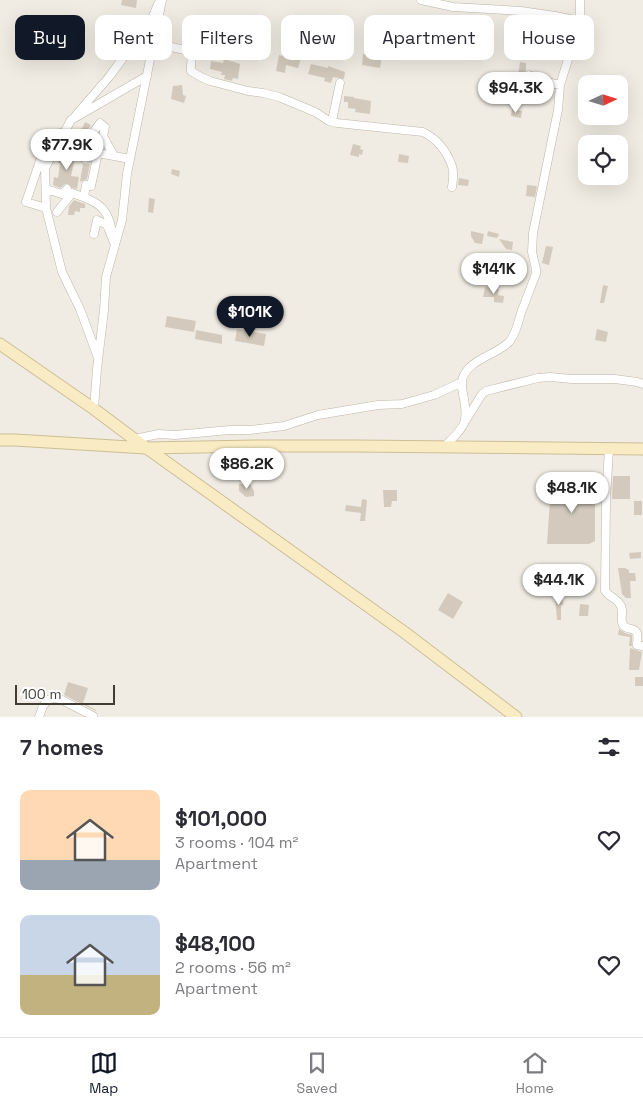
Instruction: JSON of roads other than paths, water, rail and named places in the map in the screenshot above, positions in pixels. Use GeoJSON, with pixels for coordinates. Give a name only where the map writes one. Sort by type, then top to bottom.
{"type":"FeatureCollection","features":[{"type":"Feature","properties":{"kind":"street"},"geometry":{"type":"LineString","coordinates":[[159,15],[161,0]]}},
{"type":"Feature","properties":{"kind":"street"},"geometry":{"type":"LineString","coordinates":[[26,202],[42,155],[109,77],[152,19],[161,0]]}},
{"type":"Feature","properties":{"kind":"street"},"geometry":{"type":"LineString","coordinates":[[421,0],[453,7],[521,11],[548,15]]}},
{"type":"Feature","properties":{"kind":"street"},"geometry":{"type":"LineString","coordinates":[[580,0],[580,15]]}},
{"type":"Feature","properties":{"kind":"street"},"geometry":{"type":"LineString","coordinates":[[172,47],[189,51],[192,56],[190,67],[192,71],[205,80],[279,97],[337,123],[423,132],[431,136],[442,147],[453,168],[452,187]]}},
{"type":"Feature","properties":{"kind":"street"},"geometry":{"type":"LineString","coordinates":[[94,409],[106,276],[123,214],[127,174],[150,60]]}},
{"type":"Feature","properties":{"kind":"street"},"geometry":{"type":"LineString","coordinates":[[466,422],[462,379],[469,369],[483,357],[508,342],[514,334],[536,274],[532,252],[533,234],[558,110],[560,85],[568,60]]}},
{"type":"Feature","properties":{"kind":"street"},"geometry":{"type":"LineString","coordinates":[[529,75],[538,80],[560,85]]}},
{"type":"Feature","properties":{"kind":"street"},"geometry":{"type":"LineString","coordinates":[[26,202],[71,120],[147,76]]}},
{"type":"Feature","properties":{"kind":"street"},"geometry":{"type":"LineString","coordinates":[[332,121],[340,83]]}},
{"type":"Feature","properties":{"kind":"street"},"geometry":{"type":"LineString","coordinates":[[98,153],[86,159],[87,141],[100,123],[105,127],[102,136],[114,156]]}},
{"type":"Feature","properties":{"kind":"street"},"geometry":{"type":"LineString","coordinates":[[57,147],[84,141],[98,153],[130,159]]}},
{"type":"Feature","properties":{"kind":"street"},"geometry":{"type":"LineString","coordinates":[[84,198],[86,185],[91,186],[98,153]]}},
{"type":"Feature","properties":{"kind":"street"},"geometry":{"type":"LineString","coordinates":[[45,168],[46,208],[62,272],[80,309],[98,357]]}},
{"type":"Feature","properties":{"kind":"street"},"geometry":{"type":"LineString","coordinates":[[46,189],[62,194],[67,189]]}},
{"type":"Feature","properties":{"kind":"street"},"geometry":{"type":"LineString","coordinates":[[57,212],[72,194],[101,206],[110,218],[115,245]]}},
{"type":"Feature","properties":{"kind":"street"},"geometry":{"type":"LineString","coordinates":[[26,202],[46,208]]}},
{"type":"Feature","properties":{"kind":"street"},"geometry":{"type":"LineString","coordinates":[[94,234],[97,220],[107,225],[115,245]]}},
{"type":"Feature","properties":{"kind":"street"},"geometry":{"type":"LineString","coordinates":[[0,344],[94,409],[404,632],[516,717]]}},
{"type":"Feature","properties":{"kind":"street"},"geometry":{"type":"LineString","coordinates":[[445,446],[466,422],[482,394],[486,391],[538,378],[550,377],[615,379],[643,384]]}},
{"type":"Feature","properties":{"kind":"street"},"geometry":{"type":"LineString","coordinates":[[134,439],[158,434],[249,430],[284,426],[318,415],[378,404],[411,402],[434,395],[462,382]]}},
{"type":"Feature","properties":{"kind":"street"},"geometry":{"type":"LineString","coordinates":[[0,440],[146,448],[445,446],[643,449]]}},
{"type":"Feature","properties":{"kind":"street"},"geometry":{"type":"LineString","coordinates":[[609,449],[606,500],[605,590],[608,595],[622,606],[623,626],[635,630],[637,633],[637,645],[643,646]]}},
{"type":"Feature","properties":{"kind":"street"},"geometry":{"type":"LineString","coordinates":[[39,717],[43,706],[48,700],[53,698],[60,699],[93,716]]}}]}
